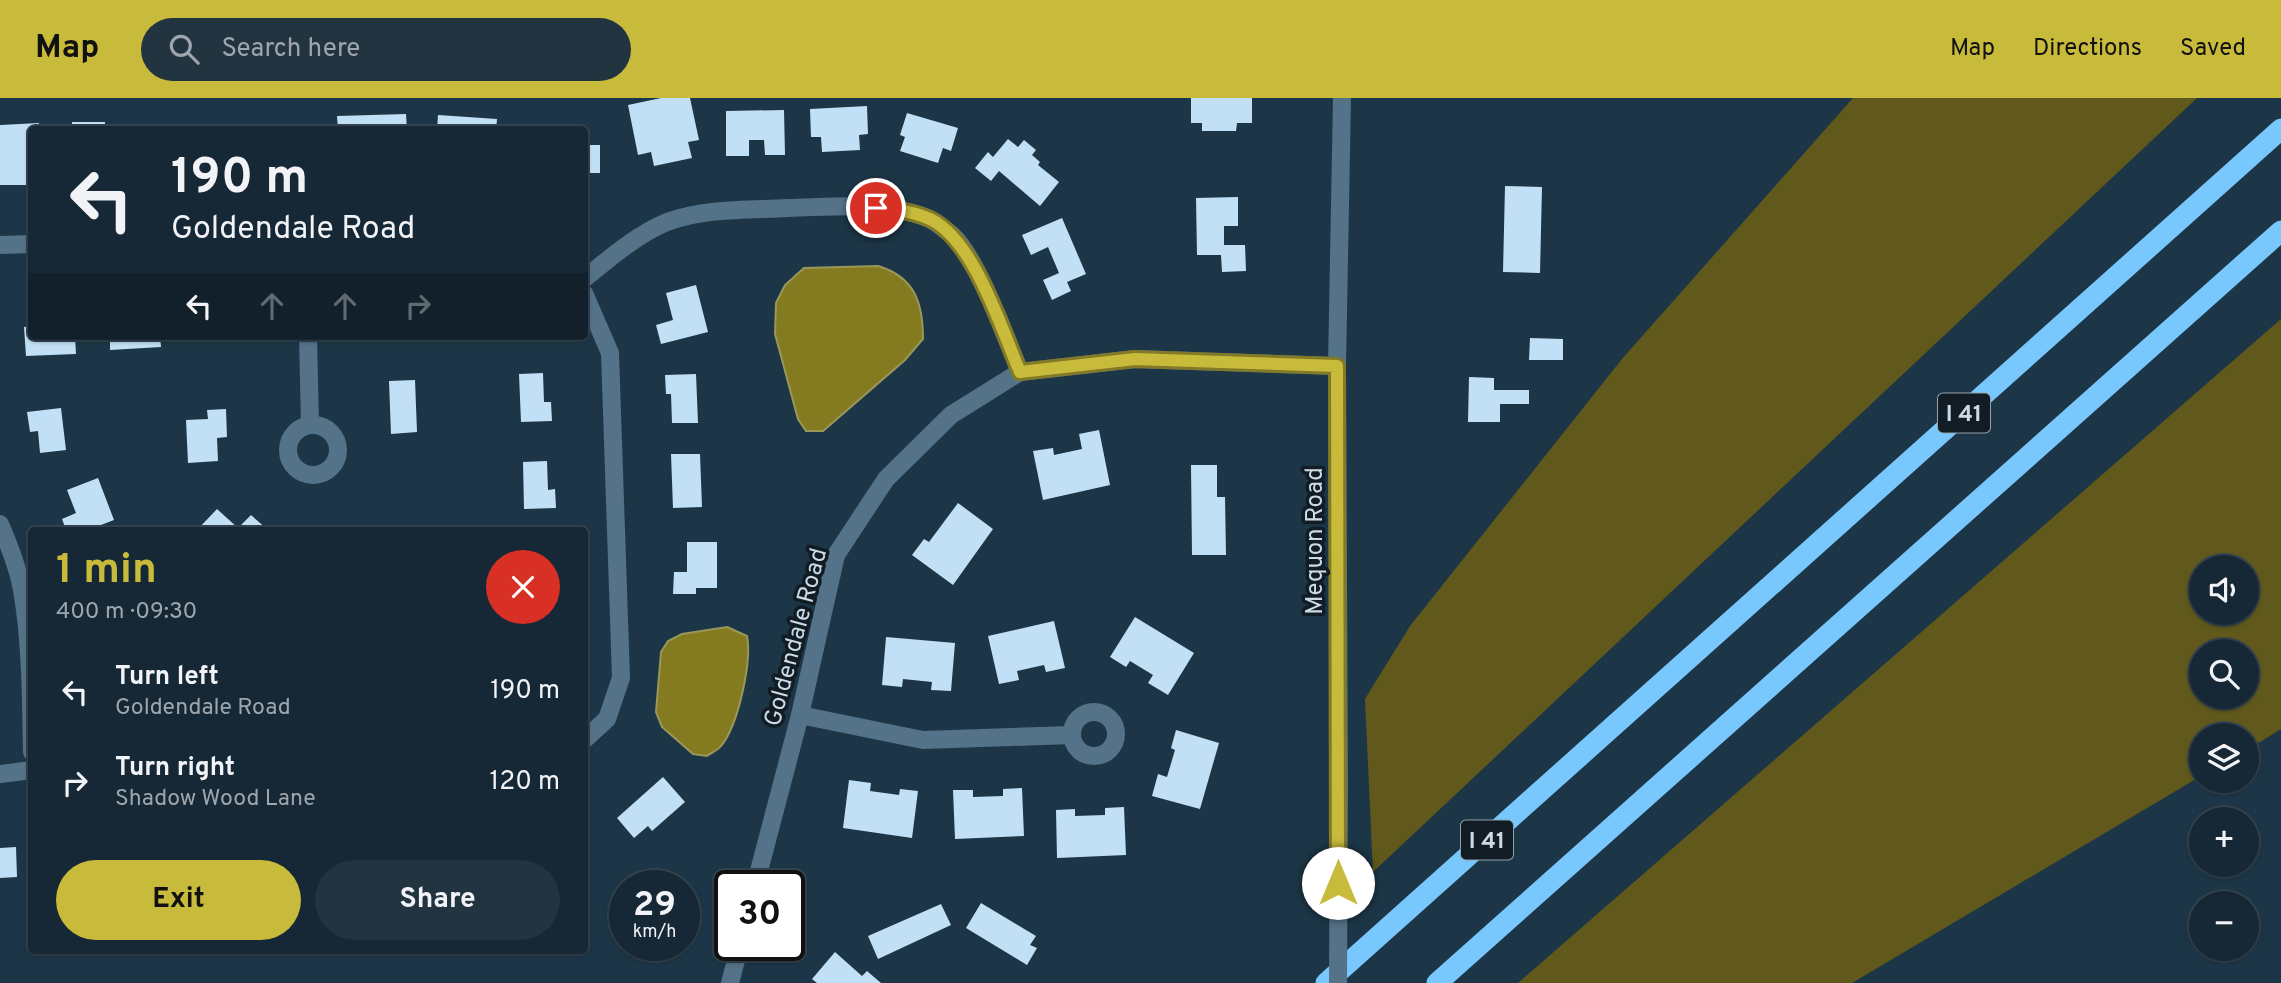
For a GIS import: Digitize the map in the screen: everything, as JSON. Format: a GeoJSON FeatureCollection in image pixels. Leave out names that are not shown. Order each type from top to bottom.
{"type":"FeatureCollection","features":[{"type":"Feature","properties":{"kind":"highway","name":"I 41"},"geometry":{"type":"LineString","coordinates":[[1326,983],[2281,129]]}},
{"type":"Feature","properties":{"kind":"highway"},"geometry":{"type":"LineString","coordinates":[[1437,983],[2281,231]]}},
{"type":"Feature","properties":{"kind":"street","name":"Mequon Road"},"geometry":{"type":"LineString","coordinates":[[1338,983],[1337,366],[1342,98]]}},
{"type":"Feature","properties":{"kind":"street"},"geometry":{"type":"LineString","coordinates":[[588,276],[642,234],[667,222],[693,215],[727,210],[862,206],[927,217],[954,237],[972,261],[1020,372]]}},
{"type":"Feature","properties":{"kind":"street"},"geometry":{"type":"LineString","coordinates":[[0,245],[28,244]]}},
{"type":"Feature","properties":{"kind":"street"},"geometry":{"type":"LineString","coordinates":[[588,301],[610,353],[621,678],[607,719],[588,736]]}},
{"type":"Feature","properties":{"kind":"street"},"geometry":{"type":"LineString","coordinates":[[308,340],[310,425]]}},
{"type":"Feature","properties":{"kind":"street","name":"Goldendale Road"},"geometry":{"type":"LineString","coordinates":[[759,870],[800,715],[836,555],[886,478],[951,415],[1020,372],[1135,359],[1337,366]]}},
{"type":"Feature","properties":{"kind":"street"},"geometry":{"type":"LineString","coordinates":[[0,524],[14,557],[22,591],[28,667]]}},
{"type":"Feature","properties":{"kind":"street"},"geometry":{"type":"LineString","coordinates":[[800,715],[923,740],[1072,735]]}},
{"type":"Feature","properties":{"kind":"street"},"geometry":{"type":"LineString","coordinates":[[0,774],[28,770]]}},
{"type":"Feature","properties":{"kind":"street"},"geometry":{"type":"LineString","coordinates":[[730,983],[736,961]]}},
{"type":"Feature","properties":{"kind":"shaded area"},"geometry":{"type":"Polygon","coordinates":[[[1853,98],[2197,98],[1373,872],[1365,699],[1410,626],[1622,359],[1853,98]]]}},
{"type":"Feature","properties":{"kind":"shaded area"},"geometry":{"type":"Polygon","coordinates":[[[878,266],[901,277],[914,293],[919,303],[923,339],[905,360],[823,431],[806,431],[798,419],[775,334],[776,303],[785,285],[804,268],[878,266]]]}},
{"type":"Feature","properties":{"kind":"shaded area"},"geometry":{"type":"Polygon","coordinates":[[[2281,319],[2281,729],[2259,743],[2259,723],[2189,723],[2189,783],[1852,983],[1518,983],[2281,319]]]}},
{"type":"Feature","properties":{"kind":"shaded area"},"geometry":{"type":"Polygon","coordinates":[[[727,627],[747,636],[747,661],[738,709],[720,747],[707,756],[693,754],[662,727],[656,712],[661,652],[668,641],[682,634],[727,627]]]}},
{"type":"Feature","properties":{"kind":"building"},"geometry":{"type":"Polygon","coordinates":[[[661,98],[690,98],[699,140],[688,142],[692,158],[654,166],[651,152],[638,155],[628,105],[661,98]]]}},
{"type":"Feature","properties":{"kind":"building"},"geometry":{"type":"Polygon","coordinates":[[[1191,98],[1252,98],[1252,123],[1237,123],[1236,131],[1202,131],[1202,123],[1191,123],[1191,98]]]}},
{"type":"Feature","properties":{"kind":"building"},"geometry":{"type":"Polygon","coordinates":[[[867,106],[868,134],[859,135],[860,150],[822,152],[821,137],[811,137],[810,109],[867,106]]]}},
{"type":"Feature","properties":{"kind":"building"},"geometry":{"type":"Polygon","coordinates":[[[784,110],[785,155],[765,155],[764,140],[749,140],[749,156],[726,156],[726,111],[784,110]]]}},
{"type":"Feature","properties":{"kind":"building"},"geometry":{"type":"Polygon","coordinates":[[[907,113],[958,128],[951,151],[943,148],[938,163],[900,151],[905,137],[900,135],[907,113]]]}},
{"type":"Feature","properties":{"kind":"building"},"geometry":{"type":"Polygon","coordinates":[[[406,114],[407,126],[338,126],[337,116],[406,114]]]}},
{"type":"Feature","properties":{"kind":"building"},"geometry":{"type":"Polygon","coordinates":[[[438,115],[497,119],[496,126],[437,126],[438,115]]]}},
{"type":"Feature","properties":{"kind":"building"},"geometry":{"type":"Polygon","coordinates":[[[72,122],[105,122],[105,126],[72,126],[72,122]]]}},
{"type":"Feature","properties":{"kind":"building"},"geometry":{"type":"Polygon","coordinates":[[[39,123],[39,126],[28,126],[28,185],[0,185],[0,125],[39,123]]]}},
{"type":"Feature","properties":{"kind":"building"},"geometry":{"type":"Polygon","coordinates":[[[314,124],[314,126],[257,126],[314,124]]]}},
{"type":"Feature","properties":{"kind":"building"},"geometry":{"type":"Polygon","coordinates":[[[1008,139],[1018,147],[1024,140],[1036,150],[1032,155],[1040,162],[1038,165],[1059,182],[1040,206],[999,171],[991,181],[975,168],[988,152],[993,157],[1008,139]]]}},
{"type":"Feature","properties":{"kind":"building"},"geometry":{"type":"Polygon","coordinates":[[[588,145],[600,145],[600,173],[588,173],[588,145]]]}},
{"type":"Feature","properties":{"kind":"building"},"geometry":{"type":"Polygon","coordinates":[[[1505,186],[1542,187],[1540,273],[1503,272],[1505,186]]]}},
{"type":"Feature","properties":{"kind":"building"},"geometry":{"type":"Polygon","coordinates":[[[1238,197],[1238,226],[1224,226],[1224,245],[1245,245],[1246,271],[1222,272],[1221,255],[1197,255],[1196,198],[1238,197]]]}},
{"type":"Feature","properties":{"kind":"building"},"geometry":{"type":"Polygon","coordinates":[[[1062,218],[1086,274],[1067,282],[1071,291],[1052,300],[1043,280],[1059,273],[1048,247],[1031,255],[1022,235],[1062,218]]]}},
{"type":"Feature","properties":{"kind":"building"},"geometry":{"type":"Polygon","coordinates":[[[696,285],[708,332],[661,344],[656,325],[673,320],[666,293],[696,285]]]}},
{"type":"Feature","properties":{"kind":"building"},"geometry":{"type":"Polygon","coordinates":[[[28,326],[28,340],[75,340],[76,354],[26,356],[24,327],[28,326]]]}},
{"type":"Feature","properties":{"kind":"building"},"geometry":{"type":"Polygon","coordinates":[[[1530,338],[1563,339],[1563,360],[1529,360],[1530,338]]]}},
{"type":"Feature","properties":{"kind":"building"},"geometry":{"type":"Polygon","coordinates":[[[110,340],[160,340],[161,347],[110,350],[110,340]]]}},
{"type":"Feature","properties":{"kind":"building"},"geometry":{"type":"Polygon","coordinates":[[[543,373],[544,402],[551,402],[552,421],[521,422],[519,374],[543,373]]]}},
{"type":"Feature","properties":{"kind":"building"},"geometry":{"type":"Polygon","coordinates":[[[696,374],[698,423],[672,423],[671,394],[666,394],[665,375],[696,374]]]}},
{"type":"Feature","properties":{"kind":"building"},"geometry":{"type":"Polygon","coordinates":[[[1469,377],[1494,378],[1494,390],[1529,390],[1529,404],[1500,404],[1500,422],[1468,422],[1469,377]]]}},
{"type":"Feature","properties":{"kind":"building"},"geometry":{"type":"Polygon","coordinates":[[[415,380],[417,432],[391,434],[389,381],[415,380]]]}},
{"type":"Feature","properties":{"kind":"building"},"geometry":{"type":"Polygon","coordinates":[[[61,408],[66,450],[40,453],[38,431],[30,432],[27,412],[61,408]]]}},
{"type":"Feature","properties":{"kind":"building"},"geometry":{"type":"Polygon","coordinates":[[[226,409],[227,437],[217,438],[218,461],[188,463],[186,420],[208,419],[207,410],[226,409]]]}},
{"type":"Feature","properties":{"kind":"building"},"geometry":{"type":"Polygon","coordinates":[[[1099,430],[1110,485],[1043,500],[1033,451],[1053,448],[1054,455],[1082,449],[1079,434],[1099,430]]]}},
{"type":"Feature","properties":{"kind":"building"},"geometry":{"type":"Polygon","coordinates":[[[671,454],[700,454],[702,507],[673,508],[671,454]]]}},
{"type":"Feature","properties":{"kind":"building"},"geometry":{"type":"Polygon","coordinates":[[[547,461],[548,490],[555,489],[556,508],[524,509],[523,462],[547,461]]]}},
{"type":"Feature","properties":{"kind":"building"},"geometry":{"type":"Polygon","coordinates":[[[1191,465],[1217,465],[1217,497],[1225,497],[1226,555],[1192,555],[1191,465]]]}},
{"type":"Feature","properties":{"kind":"building"},"geometry":{"type":"Polygon","coordinates":[[[98,478],[114,520],[96,527],[65,527],[62,519],[76,513],[67,490],[98,478]]]}},
{"type":"Feature","properties":{"kind":"building"},"geometry":{"type":"Polygon","coordinates":[[[958,503],[993,529],[953,585],[912,555],[924,539],[929,542],[958,503]]]}},
{"type":"Feature","properties":{"kind":"building"},"geometry":{"type":"Polygon","coordinates":[[[217,509],[237,527],[200,527],[217,509]]]}},
{"type":"Feature","properties":{"kind":"building"},"geometry":{"type":"Polygon","coordinates":[[[251,515],[265,527],[239,527],[251,515]]]}},
{"type":"Feature","properties":{"kind":"building"},"geometry":{"type":"Polygon","coordinates":[[[687,542],[717,542],[717,588],[696,588],[696,594],[673,594],[674,572],[687,572],[687,542]]]}},
{"type":"Feature","properties":{"kind":"building"},"geometry":{"type":"Polygon","coordinates":[[[1135,617],[1194,653],[1168,695],[1148,683],[1153,675],[1130,661],[1126,667],[1110,657],[1135,617]]]}},
{"type":"Feature","properties":{"kind":"building"},"geometry":{"type":"Polygon","coordinates":[[[1054,621],[1065,668],[1046,672],[1044,665],[1017,671],[1019,680],[999,684],[988,636],[1054,621]]]}},
{"type":"Feature","properties":{"kind":"building"},"geometry":{"type":"Polygon","coordinates":[[[886,637],[955,643],[951,691],[931,690],[932,682],[903,679],[902,687],[882,685],[886,637]]]}},
{"type":"Feature","properties":{"kind":"building"},"geometry":{"type":"Polygon","coordinates":[[[1176,730],[1219,743],[1200,809],[1152,796],[1158,774],[1167,777],[1175,750],[1171,748],[1176,730]]]}},
{"type":"Feature","properties":{"kind":"building"},"geometry":{"type":"Polygon","coordinates":[[[663,777],[685,802],[652,831],[648,826],[634,838],[617,818],[663,777]]]}},
{"type":"Feature","properties":{"kind":"building"},"geometry":{"type":"Polygon","coordinates":[[[849,780],[871,783],[870,791],[899,795],[900,789],[918,791],[912,838],[843,828],[849,780]]]}},
{"type":"Feature","properties":{"kind":"building"},"geometry":{"type":"Polygon","coordinates":[[[1022,788],[1024,836],[955,839],[953,790],[973,790],[973,797],[1003,796],[1003,789],[1022,788]]]}},
{"type":"Feature","properties":{"kind":"building"},"geometry":{"type":"Polygon","coordinates":[[[1124,807],[1126,855],[1057,858],[1056,810],[1075,809],[1075,816],[1105,815],[1105,808],[1124,807]]]}},
{"type":"Feature","properties":{"kind":"building"},"geometry":{"type":"Polygon","coordinates":[[[16,847],[17,877],[0,878],[0,848],[16,847]]]}},
{"type":"Feature","properties":{"kind":"building"},"geometry":{"type":"Polygon","coordinates":[[[981,903],[1036,936],[1030,945],[1037,948],[1027,965],[966,928],[981,903]]]}},
{"type":"Feature","properties":{"kind":"building"},"geometry":{"type":"Polygon","coordinates":[[[941,904],[951,925],[878,959],[868,936],[941,904]]]}},
{"type":"Feature","properties":{"kind":"building"},"geometry":{"type":"Polygon","coordinates":[[[835,952],[862,976],[867,971],[881,983],[817,983],[812,979],[835,952]]]}},
{"type":"Feature","properties":{"kind":"route"},"geometry":{"type":"LineString","coordinates":[[876,208],[927,217],[954,237],[972,261],[1020,372],[1135,359],[1337,366],[1338,883]]}}]}
